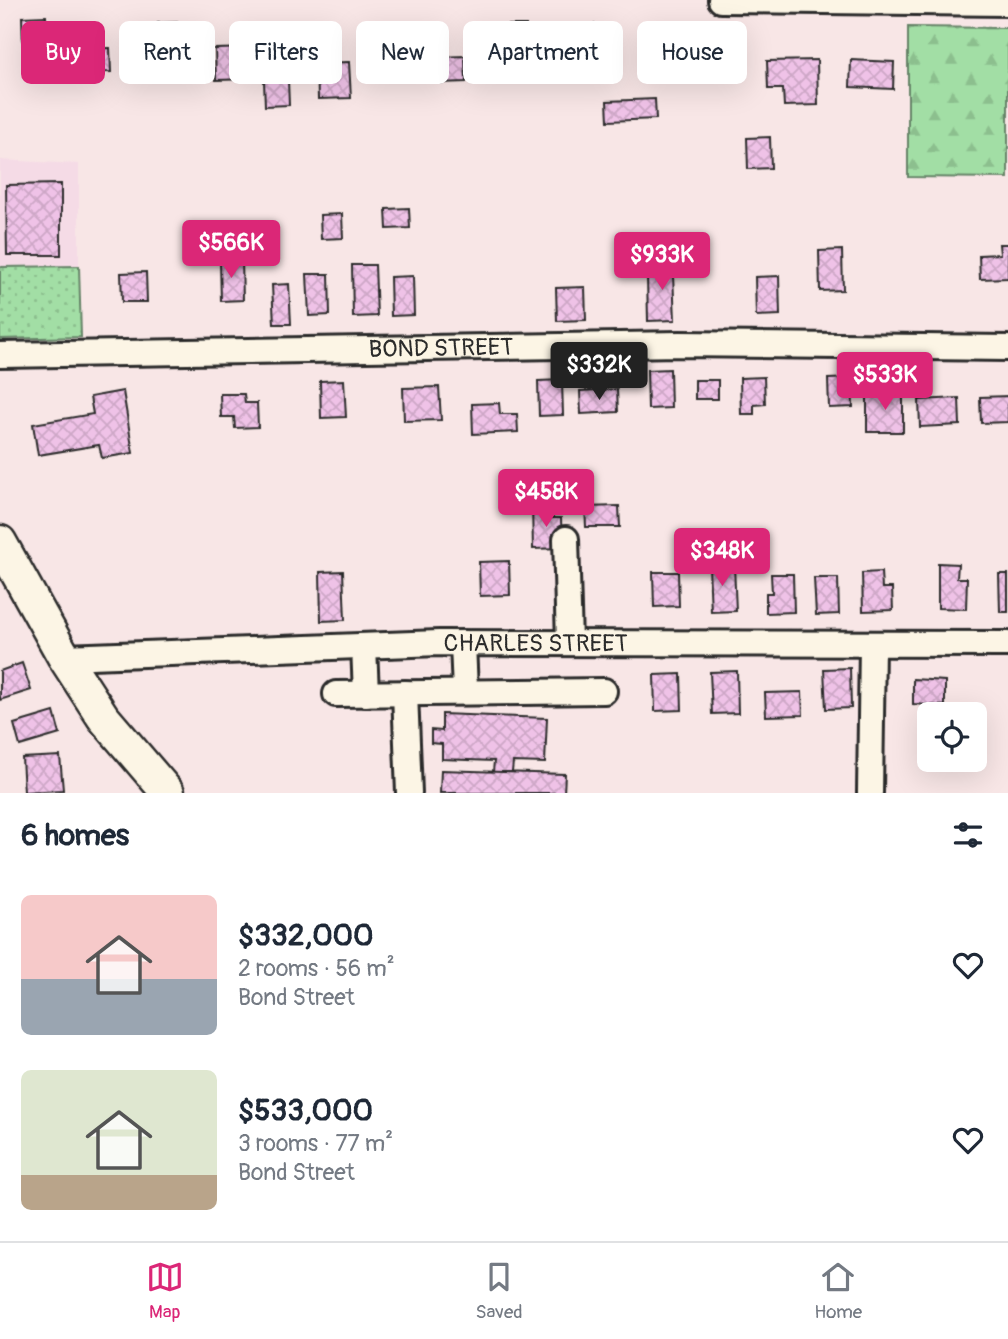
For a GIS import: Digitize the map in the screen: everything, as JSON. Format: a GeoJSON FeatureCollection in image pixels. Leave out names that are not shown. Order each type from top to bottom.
{"type":"FeatureCollection","features":[{"type":"Feature","properties":{"kind":"main road"},"geometry":{"type":"LineString","coordinates":[[0,542],[64,657],[103,717],[168,793]]}},
{"type":"Feature","properties":{"kind":"street"},"geometry":{"type":"LineString","coordinates":[[721,0],[1008,2]]}},
{"type":"Feature","properties":{"kind":"street","name":"BOND STREET"},"geometry":{"type":"LineString","coordinates":[[0,355],[681,344],[1008,348]]}},
{"type":"Feature","properties":{"kind":"street"},"geometry":{"type":"LineString","coordinates":[[566,539],[569,643]]}},
{"type":"Feature","properties":{"kind":"street"},"geometry":{"type":"LineString","coordinates":[[463,643],[465,692]]}},
{"type":"Feature","properties":{"kind":"street","name":"CHARLES STREET"},"geometry":{"type":"LineString","coordinates":[[64,657],[463,643],[1008,644]]}},
{"type":"Feature","properties":{"kind":"street"},"geometry":{"type":"LineString","coordinates":[[870,793],[872,644]]}},
{"type":"Feature","properties":{"kind":"street"},"geometry":{"type":"LineString","coordinates":[[364,646],[366,694]]}},
{"type":"Feature","properties":{"kind":"street"},"geometry":{"type":"LineString","coordinates":[[336,694],[604,691]]}},
{"type":"Feature","properties":{"kind":"street"},"geometry":{"type":"LineString","coordinates":[[405,693],[409,793]]}},
{"type":"Feature","properties":{"kind":"shaded area"},"geometry":{"type":"Polygon","coordinates":[[[0,160],[79,164],[79,266],[0,267],[0,160]]]}},
{"type":"Feature","properties":{"kind":"green space"},"geometry":{"type":"Polygon","coordinates":[[[908,27],[1008,28],[1008,178],[908,177],[908,27]]]}},
{"type":"Feature","properties":{"kind":"green space"},"geometry":{"type":"Polygon","coordinates":[[[79,266],[81,337],[0,339],[0,267],[79,266]]]}},
{"type":"Feature","properties":{"kind":"building"},"geometry":{"type":"Polygon","coordinates":[[[46,16],[46,21],[22,21],[22,17],[46,16]]]}},
{"type":"Feature","properties":{"kind":"building"},"geometry":{"type":"Polygon","coordinates":[[[105,48],[110,48],[111,72],[105,72],[105,48]]]}},
{"type":"Feature","properties":{"kind":"building"},"geometry":{"type":"Polygon","coordinates":[[[215,49],[229,49],[229,80],[216,80],[215,49]]]}},
{"type":"Feature","properties":{"kind":"building"},"geometry":{"type":"Polygon","coordinates":[[[463,56],[463,82],[449,83],[449,57],[463,56]]]}},
{"type":"Feature","properties":{"kind":"building"},"geometry":{"type":"Polygon","coordinates":[[[817,60],[818,105],[784,106],[783,89],[768,89],[767,61],[817,60]]]}},
{"type":"Feature","properties":{"kind":"building"},"geometry":{"type":"Polygon","coordinates":[[[851,60],[894,62],[893,89],[850,87],[851,60]]]}},
{"type":"Feature","properties":{"kind":"building"},"geometry":{"type":"Polygon","coordinates":[[[342,62],[349,62],[351,98],[318,99],[318,84],[342,84],[342,62]]]}},
{"type":"Feature","properties":{"kind":"building"},"geometry":{"type":"Polygon","coordinates":[[[264,84],[288,84],[289,105],[265,106],[264,84]]]}},
{"type":"Feature","properties":{"kind":"building"},"geometry":{"type":"Polygon","coordinates":[[[655,99],[656,119],[608,121],[607,101],[655,99]]]}},
{"type":"Feature","properties":{"kind":"building"},"geometry":{"type":"Polygon","coordinates":[[[770,137],[771,168],[748,169],[747,138],[770,137]]]}},
{"type":"Feature","properties":{"kind":"building"},"geometry":{"type":"Polygon","coordinates":[[[61,184],[61,255],[7,255],[6,185],[61,184]]]}},
{"type":"Feature","properties":{"kind":"building"},"geometry":{"type":"Polygon","coordinates":[[[409,208],[410,228],[387,229],[386,209],[409,208]]]}},
{"type":"Feature","properties":{"kind":"building"},"geometry":{"type":"Polygon","coordinates":[[[342,214],[343,238],[321,239],[320,215],[342,214]]]}},
{"type":"Feature","properties":{"kind":"building"},"geometry":{"type":"Polygon","coordinates":[[[999,244],[1008,244],[1008,278],[980,279],[979,255],[1000,254],[999,244]]]}},
{"type":"Feature","properties":{"kind":"building"},"geometry":{"type":"Polygon","coordinates":[[[842,250],[843,290],[820,291],[819,251],[842,250]]]}},
{"type":"Feature","properties":{"kind":"building"},"geometry":{"type":"Polygon","coordinates":[[[660,253],[672,253],[675,320],[648,321],[647,276],[660,276],[660,253]]]}},
{"type":"Feature","properties":{"kind":"building"},"geometry":{"type":"Polygon","coordinates":[[[242,260],[243,300],[221,301],[220,261],[242,260]]]}},
{"type":"Feature","properties":{"kind":"building"},"geometry":{"type":"Polygon","coordinates":[[[352,265],[375,265],[377,316],[353,317],[352,265]]]}},
{"type":"Feature","properties":{"kind":"building"},"geometry":{"type":"Polygon","coordinates":[[[146,272],[147,302],[122,302],[121,273],[146,272]]]}},
{"type":"Feature","properties":{"kind":"building"},"geometry":{"type":"Polygon","coordinates":[[[307,274],[329,274],[330,315],[309,316],[307,274]]]}},
{"type":"Feature","properties":{"kind":"building"},"geometry":{"type":"Polygon","coordinates":[[[413,276],[414,315],[391,316],[390,277],[413,276]]]}},
{"type":"Feature","properties":{"kind":"building"},"geometry":{"type":"Polygon","coordinates":[[[779,276],[780,315],[756,316],[755,277],[779,276]]]}},
{"type":"Feature","properties":{"kind":"building"},"geometry":{"type":"Polygon","coordinates":[[[289,284],[291,324],[274,324],[272,285],[289,284]]]}},
{"type":"Feature","properties":{"kind":"building"},"geometry":{"type":"Polygon","coordinates":[[[585,287],[586,320],[557,321],[556,288],[585,287]]]}},
{"type":"Feature","properties":{"kind":"building"},"geometry":{"type":"Polygon","coordinates":[[[670,369],[671,408],[648,409],[647,370],[670,369]]]}},
{"type":"Feature","properties":{"kind":"building"},"geometry":{"type":"Polygon","coordinates":[[[764,377],[765,404],[754,405],[754,414],[741,414],[740,378],[764,377]]]}},
{"type":"Feature","properties":{"kind":"building"},"geometry":{"type":"Polygon","coordinates":[[[852,378],[853,407],[829,408],[828,379],[852,378]]]}},
{"type":"Feature","properties":{"kind":"building"},"geometry":{"type":"Polygon","coordinates":[[[344,380],[346,417],[321,418],[320,381],[344,380]]]}},
{"type":"Feature","properties":{"kind":"building"},"geometry":{"type":"Polygon","coordinates":[[[562,380],[563,415],[539,416],[538,381],[562,380]]]}},
{"type":"Feature","properties":{"kind":"building"},"geometry":{"type":"Polygon","coordinates":[[[695,380],[718,380],[718,399],[695,399],[695,380]]]}},
{"type":"Feature","properties":{"kind":"building"},"geometry":{"type":"Polygon","coordinates":[[[439,387],[441,420],[404,421],[403,388],[439,387]]]}},
{"type":"Feature","properties":{"kind":"building"},"geometry":{"type":"Polygon","coordinates":[[[617,389],[618,412],[581,414],[580,391],[617,389]]]}},
{"type":"Feature","properties":{"kind":"building"},"geometry":{"type":"Polygon","coordinates":[[[123,391],[133,453],[102,458],[99,445],[38,455],[33,424],[93,414],[90,397],[123,391]]]}},
{"type":"Feature","properties":{"kind":"building"},"geometry":{"type":"Polygon","coordinates":[[[867,391],[903,391],[903,432],[867,432],[867,391]]]}},
{"type":"Feature","properties":{"kind":"building"},"geometry":{"type":"Polygon","coordinates":[[[220,394],[244,394],[245,403],[257,403],[258,427],[235,428],[234,417],[221,417],[220,394]]]}},
{"type":"Feature","properties":{"kind":"building"},"geometry":{"type":"Polygon","coordinates":[[[1008,396],[1008,422],[981,423],[980,397],[1008,396]]]}},
{"type":"Feature","properties":{"kind":"building"},"geometry":{"type":"Polygon","coordinates":[[[959,398],[960,425],[920,427],[919,400],[959,398]]]}},
{"type":"Feature","properties":{"kind":"building"},"geometry":{"type":"Polygon","coordinates":[[[499,403],[500,414],[517,414],[518,432],[473,434],[472,404],[499,403]]]}},
{"type":"Feature","properties":{"kind":"building"},"geometry":{"type":"Polygon","coordinates":[[[532,505],[549,505],[549,518],[561,518],[562,548],[533,549],[532,505]]]}},
{"type":"Feature","properties":{"kind":"building"},"geometry":{"type":"Polygon","coordinates":[[[619,506],[620,527],[586,527],[585,507],[619,506]]]}},
{"type":"Feature","properties":{"kind":"building"},"geometry":{"type":"Polygon","coordinates":[[[509,561],[510,595],[480,596],[479,562],[509,561]]]}},
{"type":"Feature","properties":{"kind":"building"},"geometry":{"type":"Polygon","coordinates":[[[938,563],[958,564],[957,578],[967,578],[966,609],[938,608],[938,563]]]}},
{"type":"Feature","properties":{"kind":"building"},"geometry":{"type":"Polygon","coordinates":[[[734,565],[736,611],[711,612],[709,566],[734,565]]]}},
{"type":"Feature","properties":{"kind":"building"},"geometry":{"type":"Polygon","coordinates":[[[343,571],[345,620],[321,621],[320,572],[343,571]]]}},
{"type":"Feature","properties":{"kind":"building"},"geometry":{"type":"Polygon","coordinates":[[[653,572],[678,572],[679,606],[654,607],[653,572]]]}},
{"type":"Feature","properties":{"kind":"building"},"geometry":{"type":"Polygon","coordinates":[[[881,572],[882,588],[892,588],[893,610],[863,611],[862,573],[881,572]]]}},
{"type":"Feature","properties":{"kind":"building"},"geometry":{"type":"Polygon","coordinates":[[[771,574],[793,574],[794,612],[766,613],[766,593],[772,593],[771,574]]]}},
{"type":"Feature","properties":{"kind":"building"},"geometry":{"type":"Polygon","coordinates":[[[999,574],[1008,574],[1008,612],[1000,612],[999,574]]]}},
{"type":"Feature","properties":{"kind":"building"},"geometry":{"type":"Polygon","coordinates":[[[814,578],[838,578],[839,614],[816,615],[814,578]]]}},
{"type":"Feature","properties":{"kind":"building"},"geometry":{"type":"Polygon","coordinates":[[[22,663],[31,690],[0,700],[0,671],[22,663]]]}},
{"type":"Feature","properties":{"kind":"building"},"geometry":{"type":"Polygon","coordinates":[[[850,668],[851,708],[826,709],[824,669],[850,668]]]}},
{"type":"Feature","properties":{"kind":"building"},"geometry":{"type":"Polygon","coordinates":[[[737,671],[738,713],[712,714],[710,672],[737,671]]]}},
{"type":"Feature","properties":{"kind":"building"},"geometry":{"type":"Polygon","coordinates":[[[681,674],[682,710],[655,711],[654,675],[681,674]]]}},
{"type":"Feature","properties":{"kind":"building"},"geometry":{"type":"Polygon","coordinates":[[[913,679],[945,681],[945,702],[913,704],[913,679]]]}},
{"type":"Feature","properties":{"kind":"building"},"geometry":{"type":"Polygon","coordinates":[[[802,692],[803,715],[766,716],[765,693],[802,692]]]}},
{"type":"Feature","properties":{"kind":"building"},"geometry":{"type":"Polygon","coordinates":[[[54,712],[60,734],[20,746],[14,724],[54,712]]]}},
{"type":"Feature","properties":{"kind":"building"},"geometry":{"type":"Polygon","coordinates":[[[442,714],[547,718],[545,763],[513,762],[512,772],[493,772],[494,761],[442,759],[442,744],[431,743],[431,730],[442,731],[442,714]]]}},
{"type":"Feature","properties":{"kind":"building"},"geometry":{"type":"Polygon","coordinates":[[[60,756],[63,790],[24,792],[22,758],[60,756]]]}},
{"type":"Feature","properties":{"kind":"building"},"geometry":{"type":"Polygon","coordinates":[[[441,770],[565,774],[564,793],[440,793],[441,770]]]}}]}
